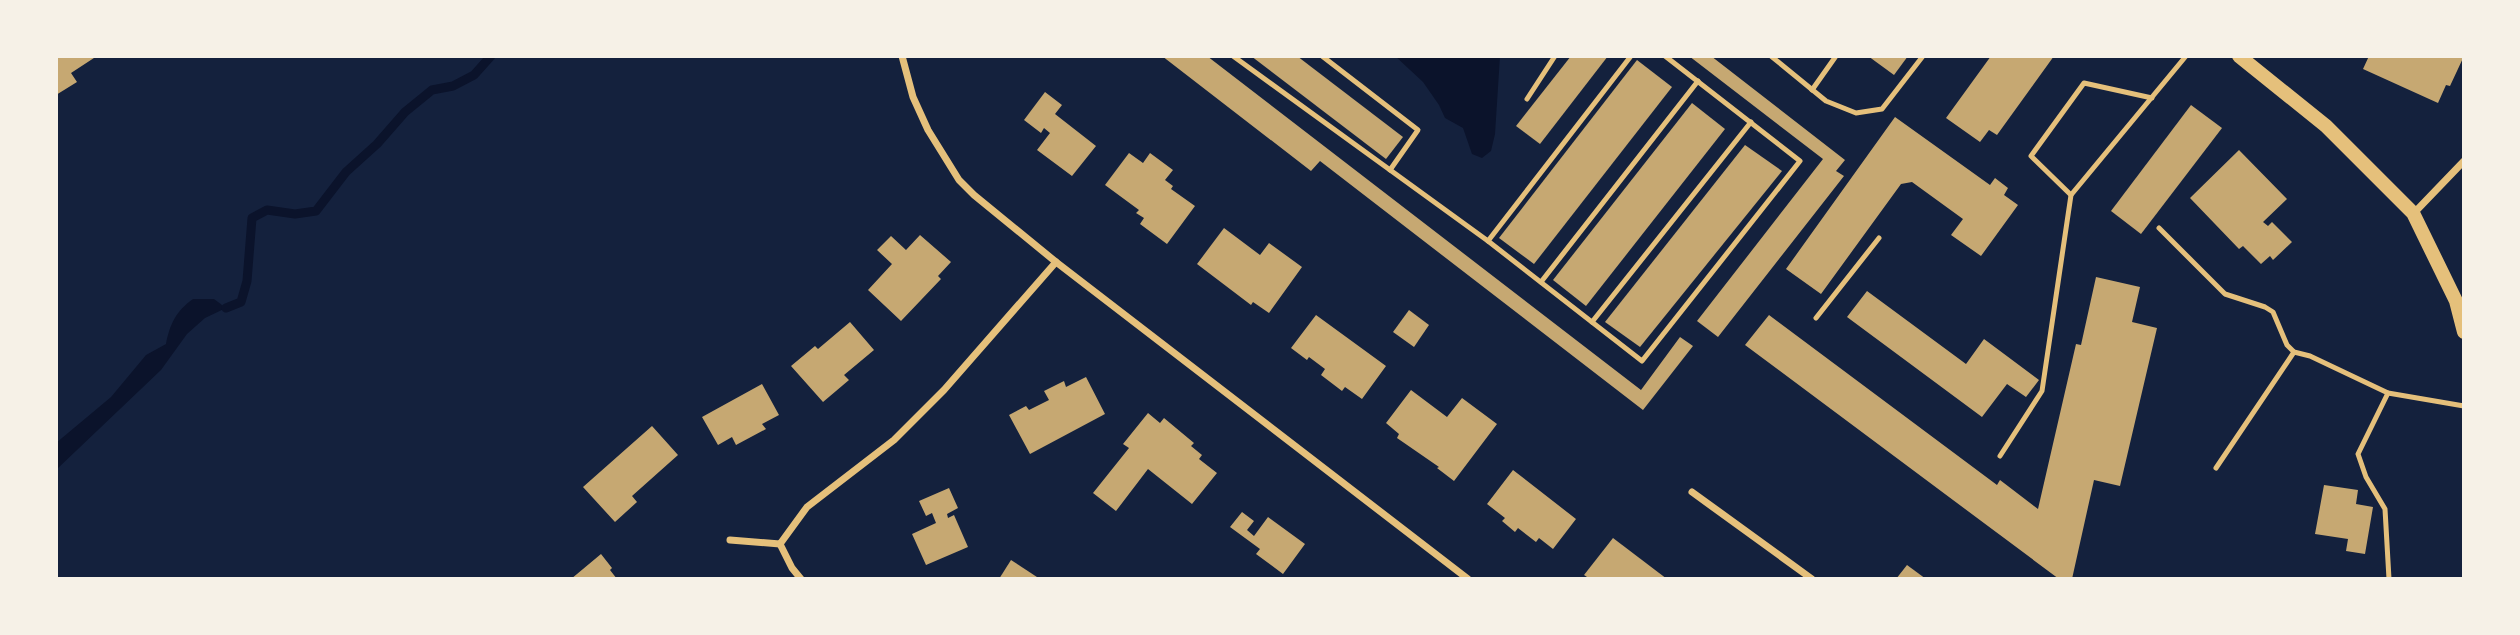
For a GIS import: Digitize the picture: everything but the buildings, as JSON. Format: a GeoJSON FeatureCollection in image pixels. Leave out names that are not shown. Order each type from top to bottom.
{"type":"FeatureCollection","features":[{"type":"Feature","properties":{"kind":"main road"},"geometry":{"type":"LineString","coordinates":[[2239,56],[2326,126],[2413,213],[2456,301],[2464,332]]}},
{"type":"Feature","properties":{"kind":"street"},"geometry":{"type":"LineString","coordinates":[[902,56],[912,97],[928,130],[959,180],[974,195],[1056,262],[1468,579]]}},
{"type":"Feature","properties":{"kind":"street"},"geometry":{"type":"LineString","coordinates":[[2413,213],[2464,161]]}},
{"type":"Feature","properties":{"kind":"street"},"geometry":{"type":"LineString","coordinates":[[780,544],[807,507],[894,440],[944,390],[1056,262]]}},
{"type":"Feature","properties":{"kind":"street"},"geometry":{"type":"LineString","coordinates":[[1692,492],[1812,579]]}},
{"type":"Feature","properties":{"kind":"street"},"geometry":{"type":"LineString","coordinates":[[730,540],[780,544]]}},
{"type":"Feature","properties":{"kind":"street"},"geometry":{"type":"LineString","coordinates":[[780,544],[800,579]]}},
{"type":"Feature","properties":{"kind":"lane"},"geometry":{"type":"LineString","coordinates":[[1233,56],[1488,241],[1642,361],[1800,161],[1665,56]]}},
{"type":"Feature","properties":{"kind":"lane"},"geometry":{"type":"LineString","coordinates":[[1322,56],[1418,130],[1390,170]]}},
{"type":"Feature","properties":{"kind":"lane"},"geometry":{"type":"LineString","coordinates":[[1527,99],[1555,56]]}},
{"type":"Feature","properties":{"kind":"lane"},"geometry":{"type":"LineString","coordinates":[[1488,241],[1631,56]]}},
{"type":"Feature","properties":{"kind":"lane"},"geometry":{"type":"LineString","coordinates":[[1771,56],[1826,102],[1856,113],[1882,109],[1923,56]]}},
{"type":"Feature","properties":{"kind":"lane"},"geometry":{"type":"LineString","coordinates":[[1812,90],[1836,56]]}},
{"type":"Feature","properties":{"kind":"lane"},"geometry":{"type":"LineString","coordinates":[[2000,456],[2042,391],[2071,195],[2186,56]]}},
{"type":"Feature","properties":{"kind":"lane"},"geometry":{"type":"LineString","coordinates":[[1541,282],[1698,81]]}},
{"type":"Feature","properties":{"kind":"lane"},"geometry":{"type":"LineString","coordinates":[[2071,195],[2031,156],[2084,83],[2152,98]]}},
{"type":"Feature","properties":{"kind":"lane"},"geometry":{"type":"LineString","coordinates":[[1592,323],[1751,122]]}},
{"type":"Feature","properties":{"kind":"lane"},"geometry":{"type":"LineString","coordinates":[[2159,228],[2225,294],[2273,312],[2287,345],[2294,352],[2310,356],[2388,393],[2464,406]]}},
{"type":"Feature","properties":{"kind":"lane"},"geometry":{"type":"LineString","coordinates":[[1816,318],[1879,238]]}},
{"type":"Feature","properties":{"kind":"lane"},"geometry":{"type":"LineString","coordinates":[[2216,467],[2294,352]]}},
{"type":"Feature","properties":{"kind":"lane"},"geometry":{"type":"LineString","coordinates":[[2388,393],[2358,454],[2366,477],[2385,509],[2389,579]]}},
{"type":"Feature","properties":{"kind":"water"},"geometry":{"type":"Polygon","coordinates":[[[1395,56],[1500,56],[1495,134],[1491,151],[1482,158],[1472,154],[1463,128],[1445,118],[1423,82],[1395,56]]]}},
{"type":"Feature","properties":{"kind":"water"},"geometry":{"type":"Polygon","coordinates":[[[193,299],[214,299],[226,308],[205,318],[187,334],[161,370],[56,470],[56,443],[111,397],[146,355],[166,344],[175,318],[193,299]]]}},
{"type":"Feature","properties":{"kind":"waterway"},"geometry":{"type":"LineString","coordinates":[[226,308],[241,302],[247,281],[252,218],[267,210],[295,214],[316,211],[346,172],[377,144],[405,112],[432,90],[453,86],[474,75],[491,56]]}}]}
